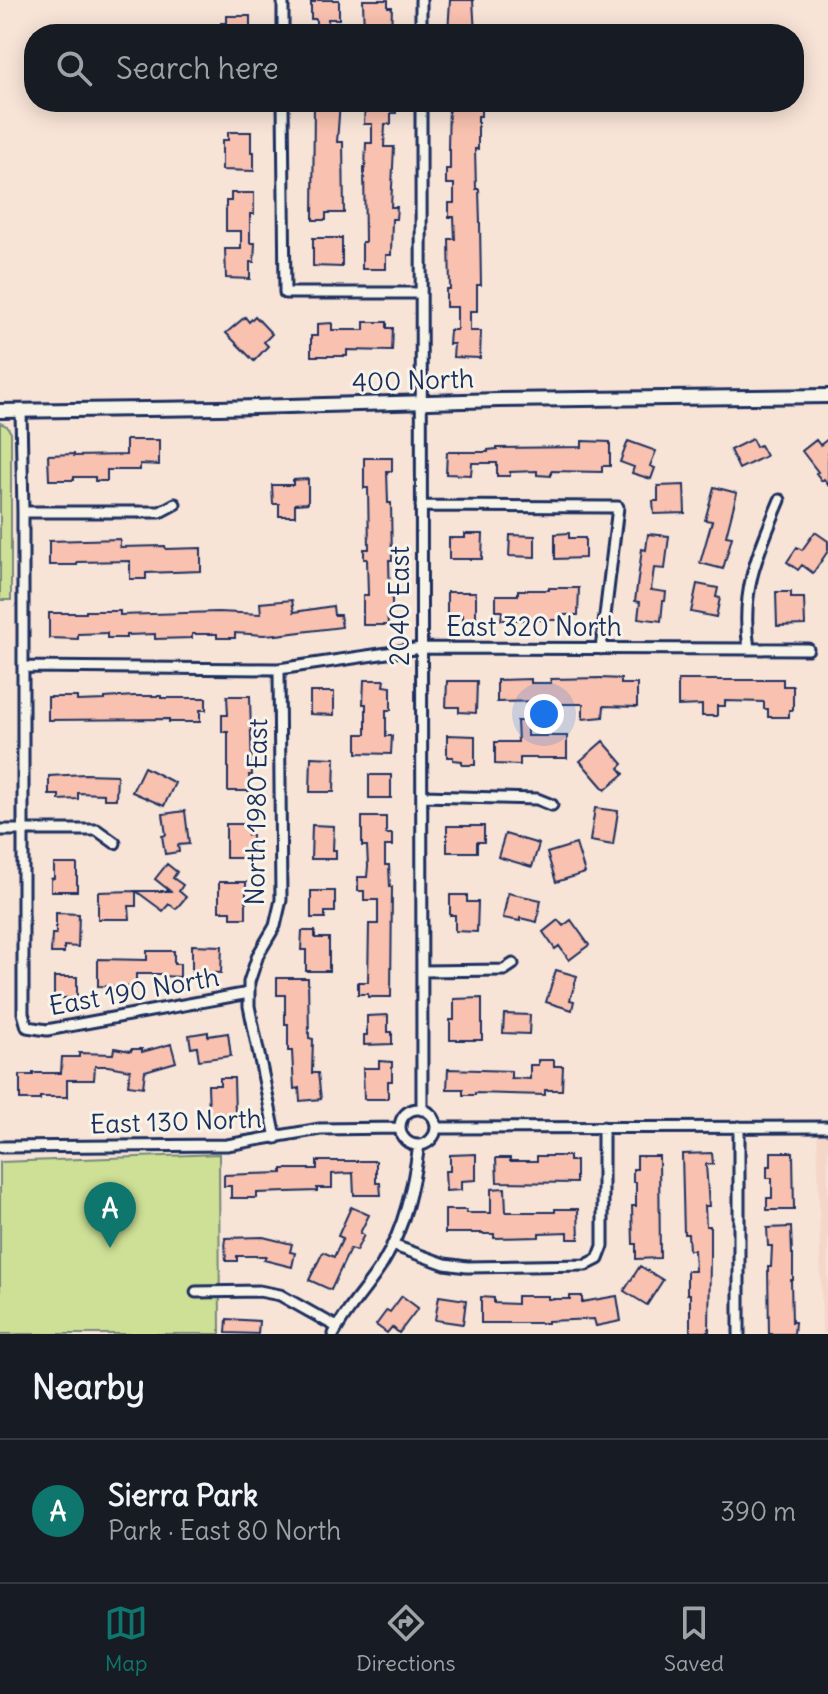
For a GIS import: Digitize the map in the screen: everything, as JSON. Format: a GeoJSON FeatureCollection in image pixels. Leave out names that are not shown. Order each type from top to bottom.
{"type":"FeatureCollection","features":[{"type":"Feature","properties":{"kind":"main road","name":"400 North"},"geometry":{"type":"LineString","coordinates":[[0,411],[828,396]]}},
{"type":"Feature","properties":{"kind":"street"},"geometry":{"type":"LineString","coordinates":[[283,0],[283,24]]}},
{"type":"Feature","properties":{"kind":"street"},"geometry":{"type":"LineString","coordinates":[[421,0],[421,24]]}},
{"type":"Feature","properties":{"kind":"street"},"geometry":{"type":"LineString","coordinates":[[283,112],[285,293],[421,293]]}},
{"type":"Feature","properties":{"kind":"street","name":"2040 East"},"geometry":{"type":"LineString","coordinates":[[421,112],[422,1110]]}},
{"type":"Feature","properties":{"kind":"street"},"geometry":{"type":"LineString","coordinates":[[21,411],[23,830]]}},
{"type":"Feature","properties":{"kind":"street"},"geometry":{"type":"LineString","coordinates":[[749,649],[747,595],[753,569],[780,500]]}},
{"type":"Feature","properties":{"kind":"street"},"geometry":{"type":"LineString","coordinates":[[23,512],[160,512],[175,504]]}},
{"type":"Feature","properties":{"kind":"street"},"geometry":{"type":"LineString","coordinates":[[421,506],[618,507],[601,649]]}},
{"type":"Feature","properties":{"kind":"street","name":"East 320 North"},"geometry":{"type":"LineString","coordinates":[[23,667],[279,669],[421,648],[808,649]]}},
{"type":"Feature","properties":{"kind":"street","name":"North 1980 East"},"geometry":{"type":"LineString","coordinates":[[276,1138],[249,1006],[249,982],[258,955],[275,926],[281,900],[279,669]]}},
{"type":"Feature","properties":{"kind":"street"},"geometry":{"type":"LineString","coordinates":[[422,796],[537,799],[552,805]]}},
{"type":"Feature","properties":{"kind":"street"},"geometry":{"type":"LineString","coordinates":[[0,830],[97,830],[115,843]]}},
{"type":"Feature","properties":{"kind":"street","name":"East 190 North"},"geometry":{"type":"LineString","coordinates":[[23,830],[23,1013],[27,1027],[47,1030],[249,993]]}},
{"type":"Feature","properties":{"kind":"street"},"geometry":{"type":"LineString","coordinates":[[422,971],[504,970],[513,964]]}},
{"type":"Feature","properties":{"kind":"street"},"geometry":{"type":"LineString","coordinates":[[422,1110],[431,1114],[436,1128],[429,1142],[419,1145],[408,1142],[400,1128],[407,1113],[422,1110]]}},
{"type":"Feature","properties":{"kind":"street"},"geometry":{"type":"LineString","coordinates":[[392,1245],[445,1264],[467,1267],[586,1265],[598,1259],[603,1246],[603,1127]]}},
{"type":"Feature","properties":{"kind":"street"},"geometry":{"type":"LineString","coordinates":[[739,1127],[739,1334]]}},
{"type":"Feature","properties":{"kind":"street"},"geometry":{"type":"LineString","coordinates":[[436,1128],[828,1127]]}},
{"type":"Feature","properties":{"kind":"street","name":"East 130 North"},"geometry":{"type":"LineString","coordinates":[[0,1147],[227,1145],[320,1129],[400,1128]]}},
{"type":"Feature","properties":{"kind":"street"},"geometry":{"type":"LineString","coordinates":[[196,1292],[259,1291],[280,1295],[336,1331],[384,1262],[402,1225],[419,1145]]}},
{"type":"Feature","properties":{"kind":"shaded area"},"geometry":{"type":"Polygon","coordinates":[[[817,1127],[828,1127],[828,1334],[822,1334],[817,1127]]]}},
{"type":"Feature","properties":{"kind":"green space"},"geometry":{"type":"Polygon","coordinates":[[[0,423],[7,426],[11,433],[11,600],[0,600],[0,423]]]}},
{"type":"Feature","properties":{"kind":"green space"},"geometry":{"type":"Polygon","coordinates":[[[219,1154],[220,1334],[0,1334],[0,1162],[219,1154]]]}},
{"type":"Feature","properties":{"kind":"building"},"geometry":{"type":"Polygon","coordinates":[[[339,0],[339,19],[328,19],[328,24],[316,24],[316,19],[311,19],[311,2],[339,0]]]}},
{"type":"Feature","properties":{"kind":"building"},"geometry":{"type":"Polygon","coordinates":[[[363,0],[388,0],[388,7],[392,7],[391,24],[364,24],[363,0]]]}},
{"type":"Feature","properties":{"kind":"building"},"geometry":{"type":"Polygon","coordinates":[[[450,0],[473,0],[474,24],[449,24],[450,0]]]}},
{"type":"Feature","properties":{"kind":"building"},"geometry":{"type":"Polygon","coordinates":[[[227,16],[250,16],[250,24],[221,24],[227,23],[227,16]]]}},
{"type":"Feature","properties":{"kind":"building"},"geometry":{"type":"Polygon","coordinates":[[[314,112],[339,112],[337,142],[343,142],[344,213],[326,213],[326,220],[313,220],[314,112]]]}},
{"type":"Feature","properties":{"kind":"building"},"geometry":{"type":"Polygon","coordinates":[[[365,112],[396,112],[391,113],[391,124],[385,124],[384,147],[394,147],[391,207],[397,207],[396,219],[392,219],[391,255],[386,255],[386,269],[362,269],[362,242],[365,242],[364,168],[366,143],[372,143],[372,124],[364,124],[365,112]]]}},
{"type":"Feature","properties":{"kind":"building"},"geometry":{"type":"Polygon","coordinates":[[[449,112],[481,112],[478,116],[478,149],[475,149],[481,285],[477,285],[477,311],[470,311],[470,331],[481,331],[480,358],[453,357],[454,344],[449,344],[450,330],[457,330],[457,307],[446,307],[446,289],[450,289],[449,239],[455,239],[454,217],[449,217],[449,203],[454,203],[454,184],[446,184],[446,169],[450,169],[449,112]]]}},
{"type":"Feature","properties":{"kind":"building"},"geometry":{"type":"Polygon","coordinates":[[[228,132],[251,132],[254,171],[222,170],[222,140],[228,140],[228,132]]]}},
{"type":"Feature","properties":{"kind":"building"},"geometry":{"type":"Polygon","coordinates":[[[231,193],[254,193],[250,243],[255,243],[250,279],[226,278],[225,249],[241,249],[241,231],[226,231],[226,201],[231,201],[231,193]]]}},
{"type":"Feature","properties":{"kind":"building"},"geometry":{"type":"Polygon","coordinates":[[[313,238],[342,238],[342,267],[313,266],[313,238]]]}},
{"type":"Feature","properties":{"kind":"building"},"geometry":{"type":"Polygon","coordinates":[[[255,316],[272,334],[264,342],[268,346],[254,361],[226,333],[245,317],[249,322],[255,316]]]}},
{"type":"Feature","properties":{"kind":"building"},"geometry":{"type":"Polygon","coordinates":[[[364,322],[387,322],[387,328],[393,328],[392,351],[347,350],[347,356],[311,356],[311,336],[317,336],[317,324],[332,323],[332,330],[364,330],[364,322]]]}},
{"type":"Feature","properties":{"kind":"building"},"geometry":{"type":"Polygon","coordinates":[[[752,439],[766,456],[739,469],[730,450],[752,439]]]}},
{"type":"Feature","properties":{"kind":"building"},"geometry":{"type":"Polygon","coordinates":[[[828,439],[828,485],[802,451],[816,440],[820,445],[828,439]]]}},
{"type":"Feature","properties":{"kind":"building"},"geometry":{"type":"Polygon","coordinates":[[[126,440],[159,440],[159,465],[140,464],[140,470],[107,470],[107,481],[95,481],[95,477],[49,480],[48,455],[126,455],[126,440]]]}},
{"type":"Feature","properties":{"kind":"building"},"geometry":{"type":"Polygon","coordinates":[[[582,441],[610,442],[610,466],[602,466],[602,472],[551,471],[551,476],[537,475],[537,471],[510,472],[510,476],[497,476],[497,463],[472,463],[471,475],[446,474],[447,452],[582,447],[582,441]]]}},
{"type":"Feature","properties":{"kind":"building"},"geometry":{"type":"Polygon","coordinates":[[[628,441],[656,451],[650,466],[655,468],[651,479],[632,473],[634,467],[620,462],[628,441]]]}},
{"type":"Feature","properties":{"kind":"building"},"geometry":{"type":"Polygon","coordinates":[[[364,458],[392,458],[392,471],[387,471],[392,560],[389,560],[392,608],[387,609],[388,625],[363,625],[363,595],[368,595],[364,549],[369,549],[364,458]]]}},
{"type":"Feature","properties":{"kind":"building"},"geometry":{"type":"Polygon","coordinates":[[[308,479],[308,503],[295,504],[295,516],[279,516],[279,504],[273,504],[272,485],[293,485],[293,480],[308,479]]]}},
{"type":"Feature","properties":{"kind":"building"},"geometry":{"type":"Polygon","coordinates":[[[684,485],[685,513],[654,514],[653,501],[658,501],[658,486],[684,485]]]}},
{"type":"Feature","properties":{"kind":"building"},"geometry":{"type":"Polygon","coordinates":[[[714,487],[737,493],[726,536],[732,537],[723,569],[700,563],[712,521],[705,520],[714,487]]]}},
{"type":"Feature","properties":{"kind":"building"},"geometry":{"type":"Polygon","coordinates":[[[815,532],[828,541],[828,551],[813,573],[802,565],[798,570],[787,562],[797,547],[802,550],[815,532]]]}},
{"type":"Feature","properties":{"kind":"building"},"geometry":{"type":"Polygon","coordinates":[[[569,533],[569,538],[585,538],[585,558],[555,559],[555,534],[569,533]]]}},
{"type":"Feature","properties":{"kind":"building"},"geometry":{"type":"Polygon","coordinates":[[[465,534],[483,534],[482,559],[449,559],[449,538],[465,538],[465,534]]]}},
{"type":"Feature","properties":{"kind":"building"},"geometry":{"type":"Polygon","coordinates":[[[648,534],[669,536],[665,569],[654,568],[651,590],[666,592],[661,621],[638,618],[640,602],[635,601],[642,549],[646,550],[648,534]]]}},
{"type":"Feature","properties":{"kind":"building"},"geometry":{"type":"Polygon","coordinates":[[[510,535],[535,536],[535,557],[509,556],[510,535]]]}},
{"type":"Feature","properties":{"kind":"building"},"geometry":{"type":"Polygon","coordinates":[[[120,539],[120,547],[201,548],[201,571],[146,573],[146,579],[130,579],[130,561],[49,565],[49,541],[120,539]]]}},
{"type":"Feature","properties":{"kind":"building"},"geometry":{"type":"Polygon","coordinates":[[[697,584],[718,588],[716,597],[720,598],[716,617],[691,612],[697,584]]]}},
{"type":"Feature","properties":{"kind":"building"},"geometry":{"type":"Polygon","coordinates":[[[579,588],[578,615],[562,615],[562,620],[501,620],[502,611],[496,611],[496,595],[518,595],[518,590],[579,588]]]}},
{"type":"Feature","properties":{"kind":"building"},"geometry":{"type":"Polygon","coordinates":[[[447,592],[476,592],[476,620],[463,620],[463,615],[447,615],[447,592]]]}},
{"type":"Feature","properties":{"kind":"building"},"geometry":{"type":"Polygon","coordinates":[[[776,592],[791,592],[791,598],[804,598],[805,625],[777,626],[776,592]]]}},
{"type":"Feature","properties":{"kind":"building"},"geometry":{"type":"Polygon","coordinates":[[[292,600],[294,612],[333,606],[334,615],[340,615],[342,627],[276,635],[235,633],[235,638],[192,634],[192,638],[155,639],[155,634],[107,638],[107,633],[78,634],[78,639],[49,638],[49,613],[261,614],[260,603],[292,600]]]}},
{"type":"Feature","properties":{"kind":"building"},"geometry":{"type":"Polygon","coordinates":[[[531,679],[531,683],[551,683],[551,679],[621,679],[621,684],[637,684],[637,707],[604,706],[603,717],[583,719],[583,704],[497,702],[497,680],[531,679]]]}},
{"type":"Feature","properties":{"kind":"building"},"geometry":{"type":"Polygon","coordinates":[[[783,679],[783,686],[793,686],[793,710],[789,710],[789,717],[768,717],[764,702],[725,701],[725,706],[717,706],[717,716],[702,716],[702,705],[678,706],[678,680],[783,679]]]}},
{"type":"Feature","properties":{"kind":"building"},"geometry":{"type":"Polygon","coordinates":[[[364,680],[385,680],[384,686],[391,687],[391,710],[386,710],[386,736],[392,736],[391,754],[357,753],[357,734],[366,734],[364,680]]]}},
{"type":"Feature","properties":{"kind":"building"},"geometry":{"type":"Polygon","coordinates":[[[447,681],[477,681],[476,713],[459,712],[459,707],[446,707],[447,681]]]}},
{"type":"Feature","properties":{"kind":"building"},"geometry":{"type":"Polygon","coordinates":[[[310,692],[334,692],[334,715],[310,714],[310,692]]]}},
{"type":"Feature","properties":{"kind":"building"},"geometry":{"type":"Polygon","coordinates":[[[134,696],[206,698],[206,710],[200,710],[200,722],[169,722],[169,719],[48,720],[48,697],[77,697],[77,701],[134,696]]]}},
{"type":"Feature","properties":{"kind":"building"},"geometry":{"type":"Polygon","coordinates":[[[227,696],[250,696],[250,791],[228,791],[228,732],[222,732],[222,715],[228,715],[227,696]]]}},
{"type":"Feature","properties":{"kind":"building"},"geometry":{"type":"Polygon","coordinates":[[[517,721],[527,721],[527,736],[567,736],[567,758],[520,758],[520,765],[495,764],[495,742],[518,742],[517,721]]]}},
{"type":"Feature","properties":{"kind":"building"},"geometry":{"type":"Polygon","coordinates":[[[447,735],[475,736],[475,765],[462,765],[462,761],[447,757],[447,735]]]}},
{"type":"Feature","properties":{"kind":"building"},"geometry":{"type":"Polygon","coordinates":[[[603,741],[623,764],[619,768],[624,774],[605,790],[580,761],[603,741]]]}},
{"type":"Feature","properties":{"kind":"building"},"geometry":{"type":"Polygon","coordinates":[[[311,757],[335,758],[334,792],[310,792],[311,757]]]}},
{"type":"Feature","properties":{"kind":"building"},"geometry":{"type":"Polygon","coordinates":[[[144,767],[175,783],[164,806],[132,792],[144,767]]]}},
{"type":"Feature","properties":{"kind":"building"},"geometry":{"type":"Polygon","coordinates":[[[117,775],[116,799],[104,799],[104,794],[78,793],[78,799],[59,800],[59,795],[49,795],[49,776],[117,775]]]}},
{"type":"Feature","properties":{"kind":"building"},"geometry":{"type":"Polygon","coordinates":[[[369,775],[391,775],[391,798],[369,798],[369,775]]]}},
{"type":"Feature","properties":{"kind":"building"},"geometry":{"type":"Polygon","coordinates":[[[595,808],[618,811],[613,845],[590,841],[595,808]]]}},
{"type":"Feature","properties":{"kind":"building"},"geometry":{"type":"Polygon","coordinates":[[[185,811],[189,844],[178,845],[179,852],[165,854],[163,814],[185,811]]]}},
{"type":"Feature","properties":{"kind":"building"},"geometry":{"type":"Polygon","coordinates":[[[362,817],[386,817],[386,834],[392,834],[392,846],[385,846],[385,865],[389,865],[392,887],[391,997],[358,994],[358,982],[368,982],[369,924],[378,924],[378,900],[364,900],[364,891],[358,891],[358,877],[367,877],[368,866],[367,846],[362,846],[362,817]]]}},
{"type":"Feature","properties":{"kind":"building"},"geometry":{"type":"Polygon","coordinates":[[[226,824],[248,824],[248,835],[252,835],[252,858],[226,858],[226,824]]]}},
{"type":"Feature","properties":{"kind":"building"},"geometry":{"type":"Polygon","coordinates":[[[312,825],[334,826],[333,850],[336,850],[336,859],[311,859],[312,825]]]}},
{"type":"Feature","properties":{"kind":"building"},"geometry":{"type":"Polygon","coordinates":[[[447,826],[484,826],[484,842],[477,842],[477,852],[447,852],[447,826]]]}},
{"type":"Feature","properties":{"kind":"building"},"geometry":{"type":"Polygon","coordinates":[[[505,834],[539,844],[532,867],[498,857],[505,834]]]}},
{"type":"Feature","properties":{"kind":"building"},"geometry":{"type":"Polygon","coordinates":[[[576,844],[585,873],[556,882],[547,853],[576,844]]]}},
{"type":"Feature","properties":{"kind":"building"},"geometry":{"type":"Polygon","coordinates":[[[54,864],[77,864],[77,891],[51,891],[54,864]]]}},
{"type":"Feature","properties":{"kind":"building"},"geometry":{"type":"Polygon","coordinates":[[[167,864],[177,872],[173,878],[183,885],[179,891],[186,897],[176,909],[169,904],[163,911],[136,891],[170,891],[155,879],[167,864]]]}},
{"type":"Feature","properties":{"kind":"building"},"geometry":{"type":"Polygon","coordinates":[[[219,882],[246,882],[246,918],[231,918],[231,911],[219,911],[219,882]]]}},
{"type":"Feature","properties":{"kind":"building"},"geometry":{"type":"Polygon","coordinates":[[[136,891],[136,906],[129,906],[130,919],[98,919],[98,892],[136,891]]]}},
{"type":"Feature","properties":{"kind":"building"},"geometry":{"type":"Polygon","coordinates":[[[311,891],[335,891],[335,912],[325,912],[325,918],[311,918],[311,891]]]}},
{"type":"Feature","properties":{"kind":"building"},"geometry":{"type":"Polygon","coordinates":[[[508,893],[541,900],[537,922],[503,918],[508,893]]]}},
{"type":"Feature","properties":{"kind":"building"},"geometry":{"type":"Polygon","coordinates":[[[450,895],[467,895],[467,902],[478,902],[477,932],[455,931],[455,915],[450,915],[450,895]]]}},
{"type":"Feature","properties":{"kind":"building"},"geometry":{"type":"Polygon","coordinates":[[[56,913],[79,914],[78,947],[64,946],[64,953],[51,953],[52,934],[56,934],[56,913]]]}},
{"type":"Feature","properties":{"kind":"building"},"geometry":{"type":"Polygon","coordinates":[[[558,920],[563,926],[571,920],[589,945],[569,960],[559,946],[555,949],[543,932],[558,920]]]}},
{"type":"Feature","properties":{"kind":"building"},"geometry":{"type":"Polygon","coordinates":[[[302,931],[315,931],[315,938],[329,938],[329,971],[306,971],[306,950],[301,950],[302,931]]]}},
{"type":"Feature","properties":{"kind":"building"},"geometry":{"type":"Polygon","coordinates":[[[192,945],[222,946],[221,973],[192,972],[192,945]]]}},
{"type":"Feature","properties":{"kind":"building"},"geometry":{"type":"Polygon","coordinates":[[[147,951],[174,951],[174,964],[180,964],[180,977],[136,974],[136,987],[98,986],[98,959],[147,960],[147,951]]]}},
{"type":"Feature","properties":{"kind":"building"},"geometry":{"type":"Polygon","coordinates":[[[556,970],[577,976],[570,1000],[574,1001],[572,1010],[546,1002],[556,970]]]}},
{"type":"Feature","properties":{"kind":"building"},"geometry":{"type":"Polygon","coordinates":[[[54,977],[77,977],[77,998],[54,998],[54,977]]]}},
{"type":"Feature","properties":{"kind":"building"},"geometry":{"type":"Polygon","coordinates":[[[277,978],[308,978],[309,1038],[313,1039],[312,1073],[318,1073],[321,1099],[300,1101],[299,1088],[294,1089],[292,1051],[288,1051],[288,1024],[285,1024],[285,995],[277,995],[277,978]]]}},
{"type":"Feature","properties":{"kind":"building"},"geometry":{"type":"Polygon","coordinates":[[[482,998],[482,1040],[450,1040],[454,999],[482,998]]]}},
{"type":"Feature","properties":{"kind":"building"},"geometry":{"type":"Polygon","coordinates":[[[504,1014],[530,1015],[529,1034],[503,1033],[504,1014]]]}},
{"type":"Feature","properties":{"kind":"building"},"geometry":{"type":"Polygon","coordinates":[[[388,1015],[392,1044],[364,1045],[367,1016],[388,1015]]]}},
{"type":"Feature","properties":{"kind":"building"},"geometry":{"type":"Polygon","coordinates":[[[208,1032],[208,1036],[228,1033],[231,1056],[199,1060],[197,1047],[191,1048],[189,1035],[208,1032]]]}},
{"type":"Feature","properties":{"kind":"building"},"geometry":{"type":"Polygon","coordinates":[[[171,1044],[176,1062],[145,1071],[143,1087],[128,1085],[130,1070],[95,1066],[94,1080],[67,1080],[67,1097],[20,1100],[20,1075],[61,1073],[62,1057],[79,1057],[79,1053],[113,1054],[114,1048],[142,1049],[142,1052],[171,1044]]]}},
{"type":"Feature","properties":{"kind":"building"},"geometry":{"type":"Polygon","coordinates":[[[538,1060],[554,1060],[554,1066],[563,1066],[562,1090],[545,1090],[545,1095],[463,1095],[463,1089],[447,1089],[448,1069],[511,1071],[511,1078],[530,1079],[530,1065],[538,1065],[538,1060]]]}},
{"type":"Feature","properties":{"kind":"building"},"geometry":{"type":"Polygon","coordinates":[[[379,1061],[392,1062],[388,1099],[364,1099],[363,1068],[379,1068],[379,1061]]]}},
{"type":"Feature","properties":{"kind":"building"},"geometry":{"type":"Polygon","coordinates":[[[220,1078],[234,1078],[235,1114],[209,1114],[208,1085],[220,1085],[220,1078]]]}},
{"type":"Feature","properties":{"kind":"building"},"geometry":{"type":"Polygon","coordinates":[[[771,1152],[793,1152],[794,1210],[767,1210],[767,1198],[772,1198],[772,1178],[767,1178],[771,1152]]]}},
{"type":"Feature","properties":{"kind":"building"},"geometry":{"type":"Polygon","coordinates":[[[712,1153],[713,1164],[706,1164],[709,1206],[705,1206],[706,1226],[710,1226],[709,1332],[690,1332],[687,1271],[695,1271],[694,1250],[689,1250],[688,1234],[684,1234],[682,1154],[712,1153]]]}},
{"type":"Feature","properties":{"kind":"building"},"geometry":{"type":"Polygon","coordinates":[[[476,1154],[476,1180],[461,1181],[461,1190],[446,1191],[445,1171],[450,1171],[450,1155],[476,1154]]]}},
{"type":"Feature","properties":{"kind":"building"},"geometry":{"type":"Polygon","coordinates":[[[537,1156],[569,1156],[569,1161],[576,1161],[576,1183],[497,1182],[496,1158],[537,1161],[537,1156]]]}},
{"type":"Feature","properties":{"kind":"building"},"geometry":{"type":"Polygon","coordinates":[[[637,1156],[659,1156],[660,1258],[636,1259],[632,1206],[636,1206],[633,1169],[637,1169],[637,1156]]]}},
{"type":"Feature","properties":{"kind":"building"},"geometry":{"type":"Polygon","coordinates":[[[317,1161],[376,1161],[376,1183],[380,1183],[381,1195],[354,1195],[353,1173],[332,1174],[332,1188],[257,1193],[257,1198],[231,1198],[231,1186],[224,1186],[224,1175],[317,1169],[317,1161]]]}},
{"type":"Feature","properties":{"kind":"building"},"geometry":{"type":"Polygon","coordinates":[[[505,1188],[506,1212],[578,1209],[579,1239],[568,1239],[568,1232],[539,1233],[539,1237],[494,1238],[494,1234],[445,1233],[445,1210],[491,1213],[491,1189],[505,1188]]]}},
{"type":"Feature","properties":{"kind":"building"},"geometry":{"type":"Polygon","coordinates":[[[351,1207],[369,1215],[356,1251],[350,1249],[331,1290],[309,1280],[323,1252],[334,1257],[343,1238],[338,1236],[351,1207]]]}},
{"type":"Feature","properties":{"kind":"building"},"geometry":{"type":"Polygon","coordinates":[[[791,1227],[794,1334],[769,1334],[768,1267],[771,1267],[772,1246],[768,1246],[767,1228],[791,1227]]]}},
{"type":"Feature","properties":{"kind":"building"},"geometry":{"type":"Polygon","coordinates":[[[263,1237],[292,1244],[290,1252],[295,1253],[292,1267],[264,1260],[266,1256],[237,1256],[237,1261],[226,1261],[225,1238],[263,1237]]]}},
{"type":"Feature","properties":{"kind":"building"},"geometry":{"type":"Polygon","coordinates":[[[640,1266],[663,1280],[647,1305],[624,1291],[640,1266]]]}},
{"type":"Feature","properties":{"kind":"building"},"geometry":{"type":"Polygon","coordinates":[[[402,1296],[418,1308],[399,1333],[392,1327],[387,1333],[376,1325],[402,1296]]]}},
{"type":"Feature","properties":{"kind":"building"},"geometry":{"type":"Polygon","coordinates":[[[439,1296],[466,1300],[463,1324],[435,1320],[439,1296]]]}},
{"type":"Feature","properties":{"kind":"building"},"geometry":{"type":"Polygon","coordinates":[[[517,1296],[570,1299],[570,1296],[582,1296],[582,1302],[617,1296],[621,1321],[596,1326],[594,1319],[481,1323],[481,1297],[494,1298],[494,1303],[517,1304],[517,1296]]]}},
{"type":"Feature","properties":{"kind":"building"},"geometry":{"type":"Polygon","coordinates":[[[227,1319],[259,1321],[258,1334],[226,1333],[227,1319]]]}},
{"type":"Feature","properties":{"kind":"place","name":"Sierra Park"},"geometry":{"type":"Point","coordinates":[110,1248]}}]}
